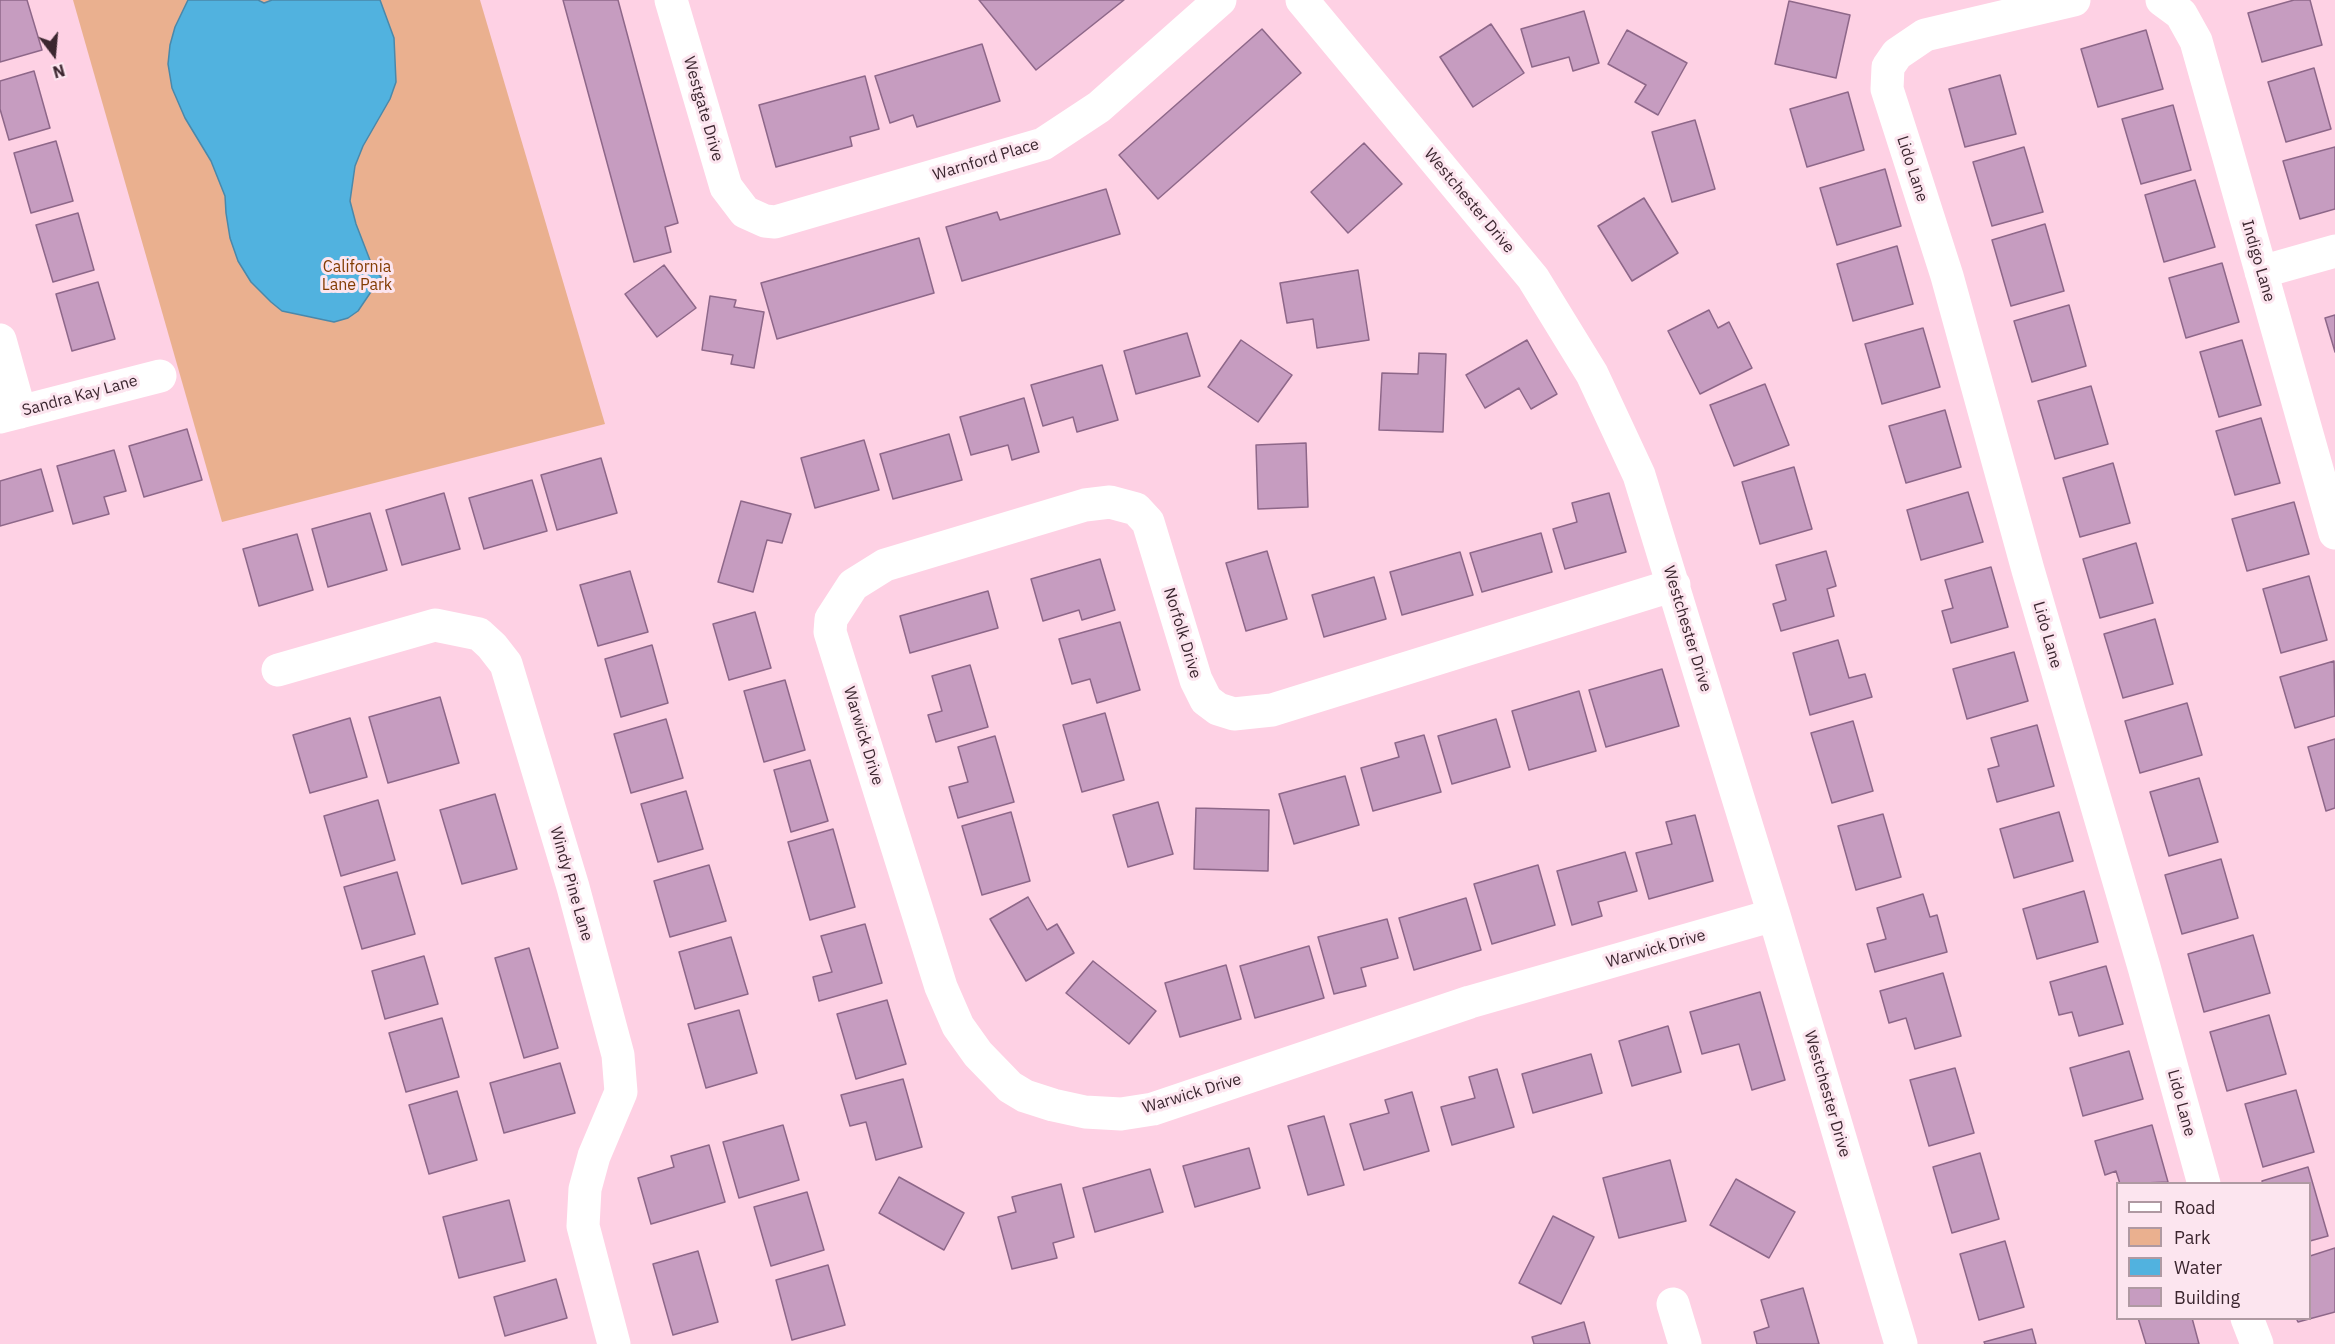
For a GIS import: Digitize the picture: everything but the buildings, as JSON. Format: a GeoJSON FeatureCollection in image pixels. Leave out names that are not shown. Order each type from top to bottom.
{"type":"FeatureCollection","features":[{"type":"Feature","properties":{"kind":"street","name":"Westgate Drive"},"geometry":{"type":"LineString","coordinates":[[671,0],[726,187],[745,212]]}},
{"type":"Feature","properties":{"kind":"street","name":"Warnford Place"},"geometry":{"type":"LineString","coordinates":[[745,212],[765,221],[775,222],[1043,144],[1099,107],[1220,0]]}},
{"type":"Feature","properties":{"kind":"street","name":"Westchester Drive"},"geometry":{"type":"LineString","coordinates":[[1302,0],[1533,278],[1592,374],[1639,475],[1774,915],[1901,1344]]}},
{"type":"Feature","properties":{"kind":"street","name":"Lido Lane"},"geometry":{"type":"LineString","coordinates":[[2074,0],[1924,35],[1897,54],[1888,67],[1887,89],[1947,276],[2028,570],[2144,967],[2203,1182]]}},
{"type":"Feature","properties":{"kind":"street","name":"Indigo Lane"},"geometry":{"type":"LineString","coordinates":[[2162,0],[2181,14],[2196,41],[2335,533]]}},
{"type":"Feature","properties":{"kind":"street"},"geometry":{"type":"LineString","coordinates":[[2261,272],[2335,251]]}},
{"type":"Feature","properties":{"kind":"street"},"geometry":{"type":"LineString","coordinates":[[0,340],[10,415]]}},
{"type":"Feature","properties":{"kind":"street","name":"Sandra Kay Lane"},"geometry":{"type":"LineString","coordinates":[[10,415],[160,375]]}},
{"type":"Feature","properties":{"kind":"street","name":"Norfolk Drive"},"geometry":{"type":"LineString","coordinates":[[841,602],[853,585],[885,565],[1085,505],[1110,502],[1136,509],[1148,522],[1154,539],[1196,680],[1206,700],[1218,709],[1234,714],[1272,710],[1674,585]]}},
{"type":"Feature","properties":{"kind":"street","name":"Warwick Drive"},"geometry":{"type":"LineString","coordinates":[[841,602],[831,619],[830,632],[941,987],[957,1026],[978,1054],[1010,1087],[1053,1105],[1085,1112],[1120,1114],[1153,1109],[1470,1002],[1774,915]]}},
{"type":"Feature","properties":{"kind":"street","name":"Windy Pine Lane"},"geometry":{"type":"LineString","coordinates":[[278,670],[435,625],[479,634],[506,664],[573,887],[618,1055],[621,1092],[594,1156],[585,1189],[583,1226],[614,1344]]}},
{"type":"Feature","properties":{"kind":"street"},"geometry":{"type":"LineString","coordinates":[[1673,1304],[1685,1344]]}},
{"type":"Feature","properties":{"kind":"street"},"geometry":{"type":"LineString","coordinates":[[2248,1320],[2257,1344]]}},
{"type":"Feature","properties":{"kind":"green space","name":"California Lane Park"},"geometry":{"type":"Polygon","coordinates":[[[73,0],[480,0],[605,424],[222,522],[73,0]]]}},
{"type":"Feature","properties":{"kind":"water"},"geometry":{"type":"Polygon","coordinates":[[[188,0],[258,0],[264,3],[272,0],[380,0],[394,38],[396,82],[390,99],[363,146],[355,166],[350,201],[373,268],[381,277],[358,311],[348,318],[334,322],[282,311],[251,282],[238,261],[230,238],[225,196],[211,161],[185,118],[172,88],[168,64],[170,45],[175,27],[188,0]]]}}]}
